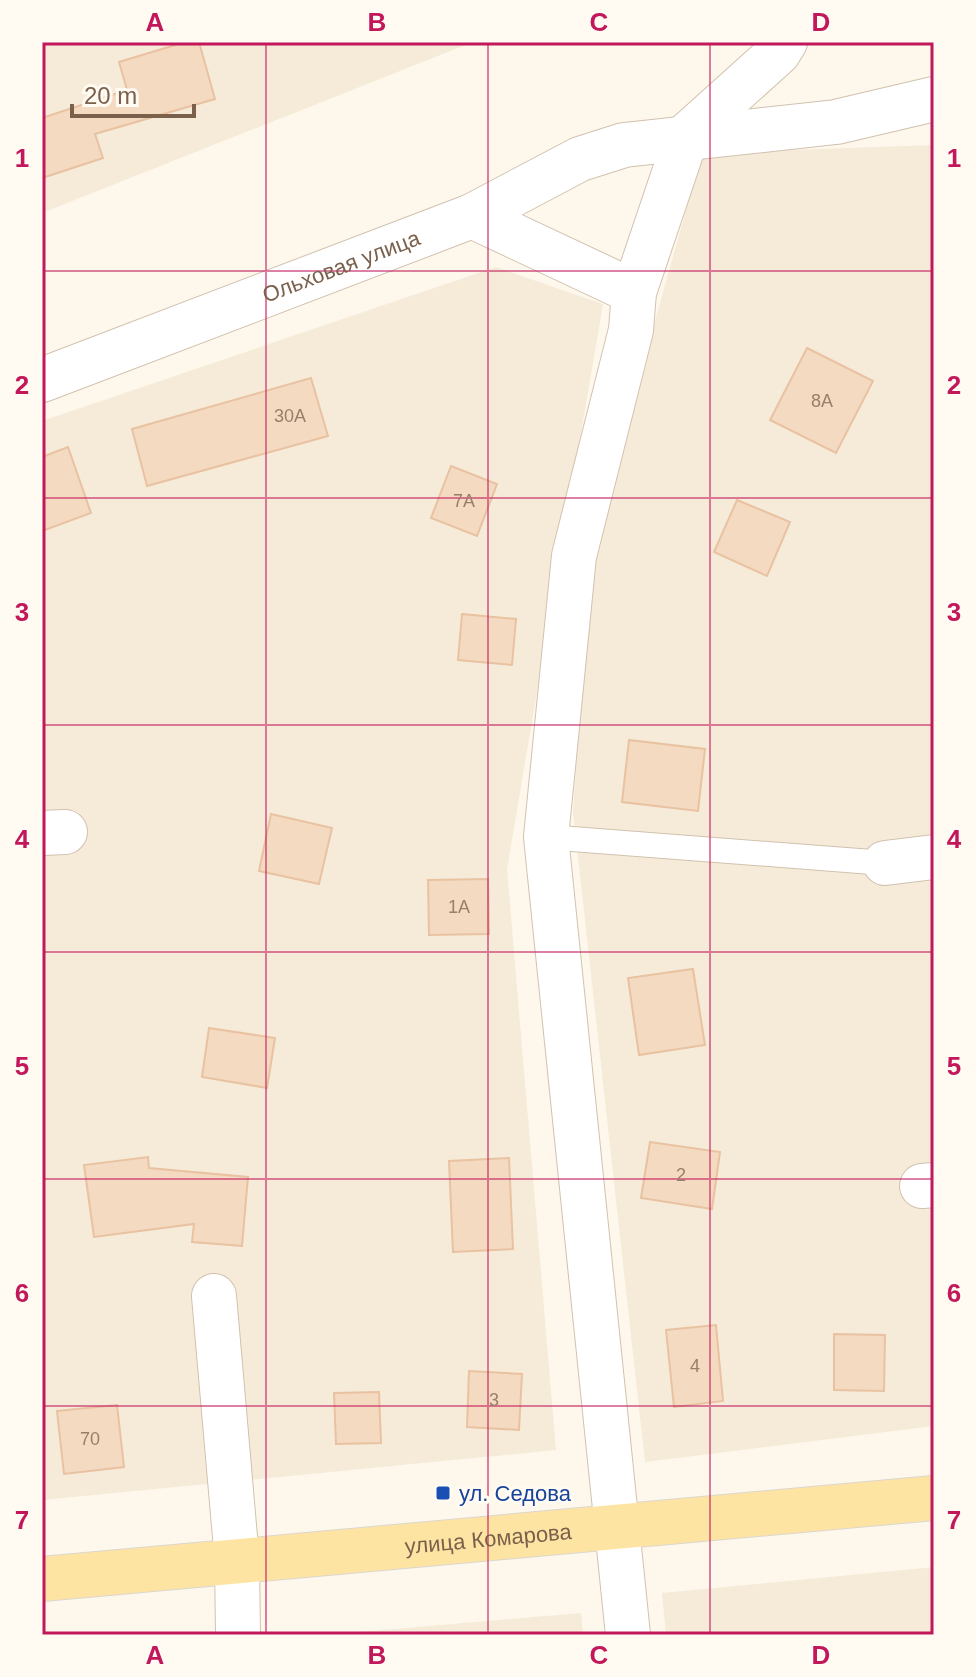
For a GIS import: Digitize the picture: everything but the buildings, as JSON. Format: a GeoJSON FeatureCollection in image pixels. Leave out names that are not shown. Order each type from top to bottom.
{"type":"FeatureCollection","features":[{"type":"Feature","properties":{"kind":"main road","name":"улица Комарова"},"geometry":{"type":"LineString","coordinates":[[42,1579],[934,1498]]}},
{"type":"Feature","properties":{"kind":"street"},"geometry":{"type":"LineString","coordinates":[[628,1635],[546,837],[574,556],[631,330],[634,292],[687,135],[778,53],[785,42]]}},
{"type":"Feature","properties":{"kind":"street","name":"Ольховая улица"},"geometry":{"type":"LineString","coordinates":[[42,380],[472,216],[580,159],[624,145],[687,135],[836,122],[934,99]]}},
{"type":"Feature","properties":{"kind":"street"},"geometry":{"type":"LineString","coordinates":[[472,216],[634,292]]}},
{"type":"Feature","properties":{"kind":"street"},"geometry":{"type":"LineString","coordinates":[[885,863],[934,857]]}},
{"type":"Feature","properties":{"kind":"street"},"geometry":{"type":"LineString","coordinates":[[214,1296],[237,1560],[238,1635]]}},
{"type":"Feature","properties":{"kind":"lane"},"geometry":{"type":"LineString","coordinates":[[546,837],[885,863]]}},
{"type":"Feature","properties":{"kind":"shaded area"},"geometry":{"type":"Polygon","coordinates":[[[42,42],[473,42],[42,213],[42,42]]]}},
{"type":"Feature","properties":{"kind":"shaded area"},"geometry":{"type":"Polygon","coordinates":[[[934,145],[934,1426],[645,1462],[573,812],[590,553],[702,153],[934,145]]]}},
{"type":"Feature","properties":{"kind":"shaded area"},"geometry":{"type":"Polygon","coordinates":[[[496,267],[603,304],[507,869],[556,1450],[42,1500],[42,421],[496,267]]]}},
{"type":"Feature","properties":{"kind":"shaded area"},"geometry":{"type":"Polygon","coordinates":[[[934,1567],[934,1635],[666,1635],[662,1593],[934,1567]]]}},
{"type":"Feature","properties":{"kind":"shaded area"},"geometry":{"type":"Polygon","coordinates":[[[581,1613],[583,1635],[325,1635],[581,1613]]]}},
{"type":"Feature","properties":{"kind":"place","name":"ул. Седова"},"geometry":{"type":"Point","coordinates":[443,1493]}}]}
